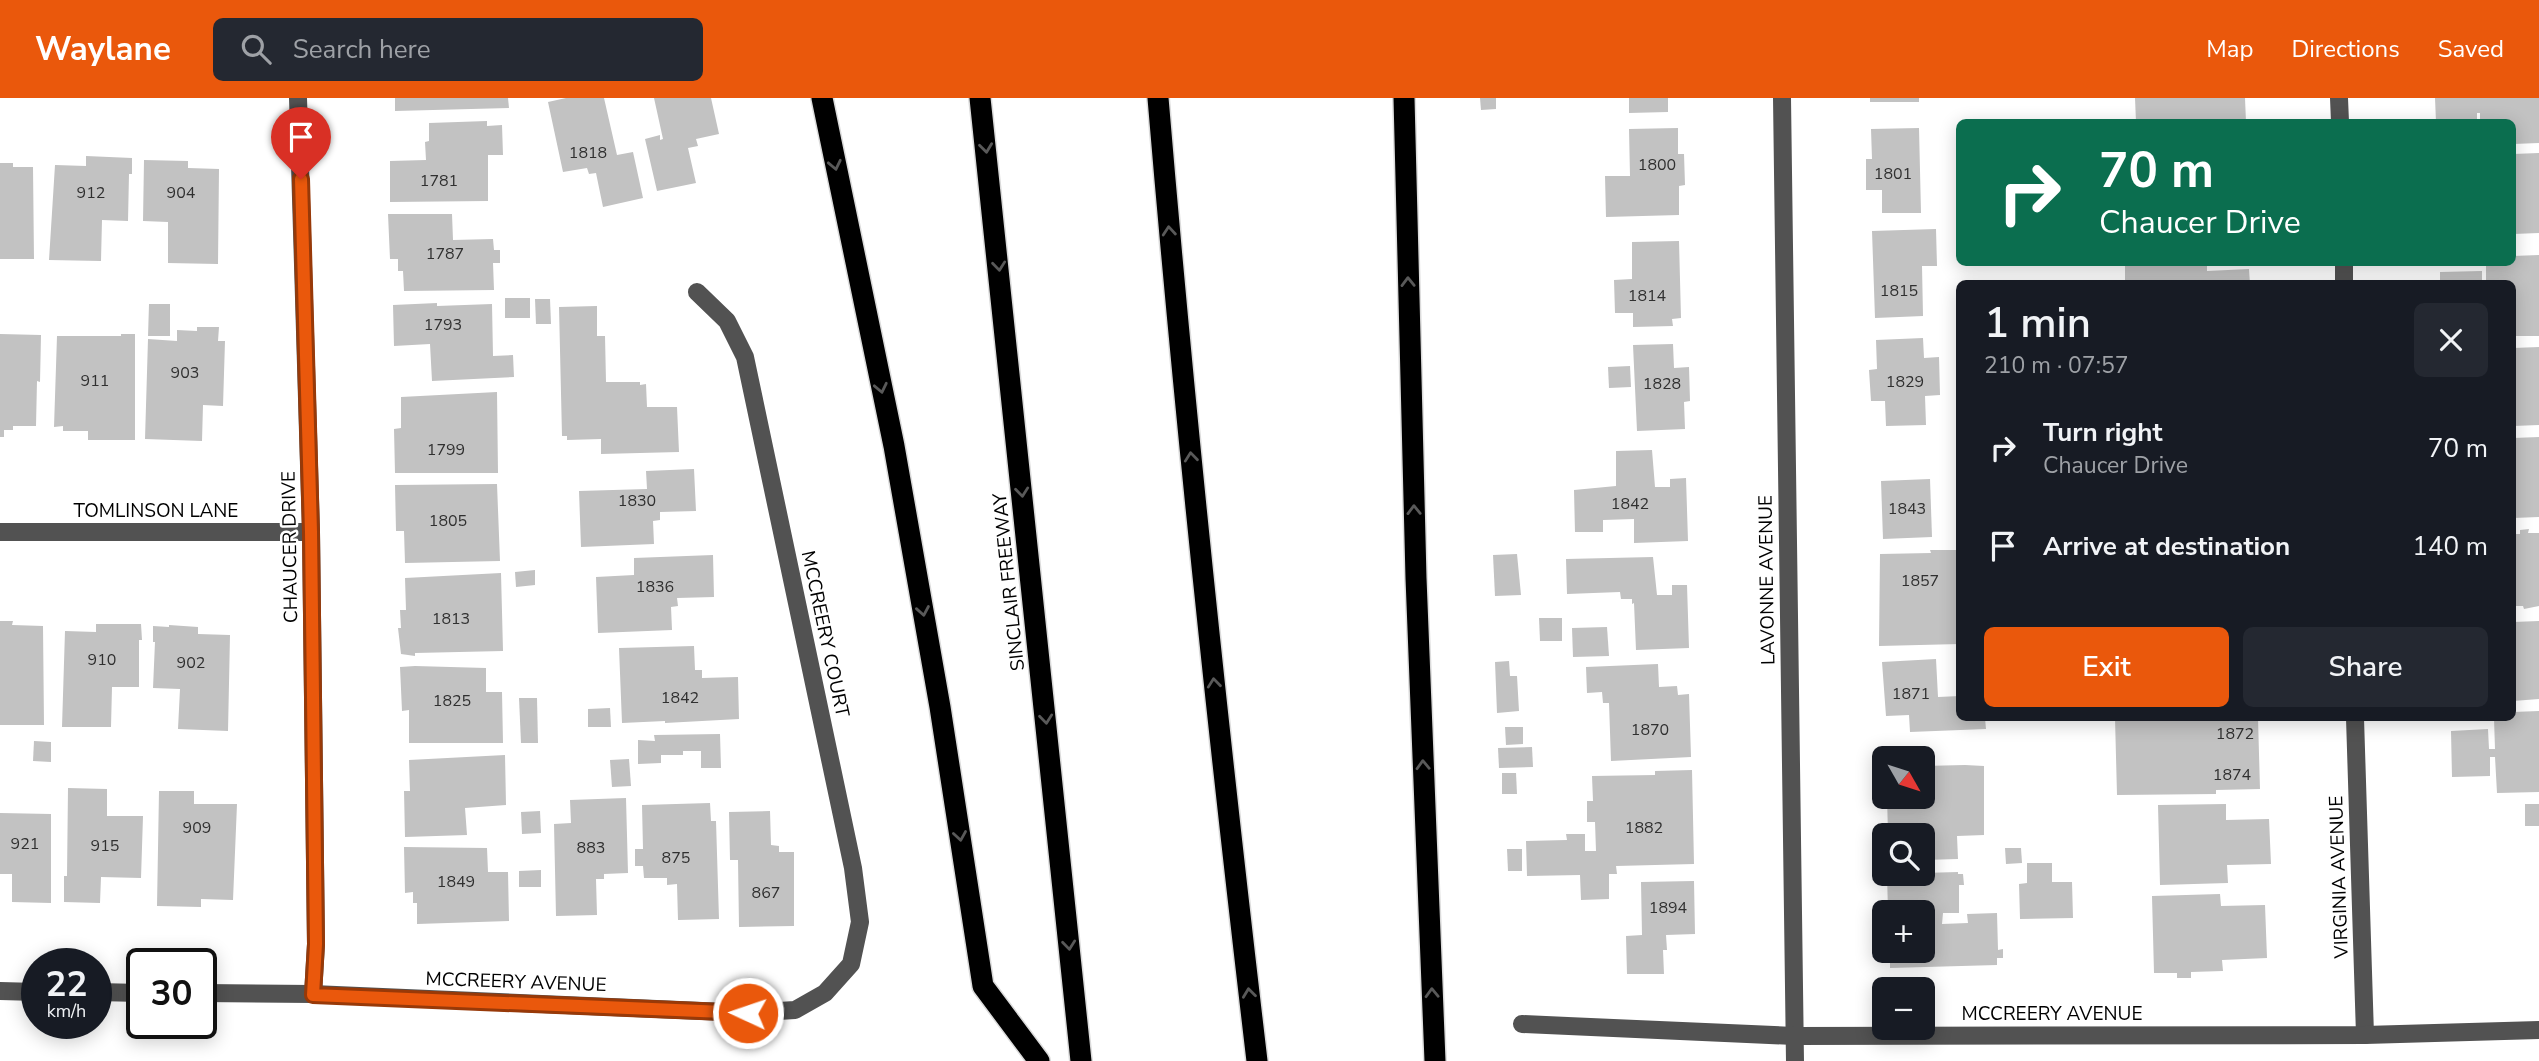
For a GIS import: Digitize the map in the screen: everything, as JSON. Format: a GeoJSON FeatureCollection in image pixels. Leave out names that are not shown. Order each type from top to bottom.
{"type":"FeatureCollection","features":[{"type":"Feature","properties":{"kind":"highway"},"geometry":{"type":"LineString","coordinates":[[822,98],[894,446],[940,707],[983,986],[1038,1061]]}},
{"type":"Feature","properties":{"kind":"highway","name":"SINCLAIR FREEWAY"},"geometry":{"type":"LineString","coordinates":[[980,98],[1082,1061]]}},
{"type":"Feature","properties":{"kind":"highway"},"geometry":{"type":"LineString","coordinates":[[1157,98],[1220,751],[1257,1061]]}},
{"type":"Feature","properties":{"kind":"highway"},"geometry":{"type":"LineString","coordinates":[[1404,98],[1416,578],[1435,1061]]}},
{"type":"Feature","properties":{"kind":"street","name":"CHAUCER DRIVE"},"geometry":{"type":"LineString","coordinates":[[298,98],[311,532],[316,944],[313,995]]}},
{"type":"Feature","properties":{"kind":"street","name":"LAVONNE AVENUE"},"geometry":{"type":"LineString","coordinates":[[1783,98],[1795,1061]]}},
{"type":"Feature","properties":{"kind":"street"},"geometry":{"type":"LineString","coordinates":[[2339,98],[2340,119]]}},
{"type":"Feature","properties":{"kind":"street","name":"MCCREERY COURT"},"geometry":{"type":"LineString","coordinates":[[697,292],[727,321],[745,357],[853,868],[860,922],[851,964],[825,993]]}},
{"type":"Feature","properties":{"kind":"street","name":"TOMLINSON LANE"},"geometry":{"type":"LineString","coordinates":[[0,532],[311,532]]}},
{"type":"Feature","properties":{"kind":"street","name":"VIRGINIA AVENUE"},"geometry":{"type":"LineString","coordinates":[[2355,721],[2365,1035]]}},
{"type":"Feature","properties":{"kind":"street"},"geometry":{"type":"LineString","coordinates":[[0,991],[21,992]]}},
{"type":"Feature","properties":{"kind":"street","name":"MCCREERY AVENUE"},"geometry":{"type":"LineString","coordinates":[[217,993],[748,1013],[795,1010],[825,993]]}},
{"type":"Feature","properties":{"kind":"street","name":"MCCREERY AVENUE"},"geometry":{"type":"LineString","coordinates":[[1522,1024],[1794,1036],[2365,1035],[2539,1030]]}},
{"type":"Feature","properties":{"kind":"building"},"geometry":{"type":"Polygon","coordinates":[[[395,98],[508,98],[509,108],[395,111],[395,98]]]}},
{"type":"Feature","properties":{"kind":"building"},"geometry":{"type":"Polygon","coordinates":[[[566,98],[604,98],[617,155],[633,152],[643,198],[603,207],[596,173],[589,174],[587,168],[563,172],[548,102],[566,98]]]}},
{"type":"Feature","properties":{"kind":"building"},"geometry":{"type":"Polygon","coordinates":[[[654,98],[711,98],[719,134],[696,139],[698,146],[688,148],[696,183],[657,191],[645,139],[660,135],[660,140],[663,139],[654,98]]]}},
{"type":"Feature","properties":{"kind":"building"},"geometry":{"type":"Polygon","coordinates":[[[1480,98],[1496,98],[1496,109],[1481,110],[1480,98]]]}},
{"type":"Feature","properties":{"kind":"building"},"geometry":{"type":"Polygon","coordinates":[[[1629,98],[1668,98],[1668,112],[1629,113],[1629,98]]]}},
{"type":"Feature","properties":{"kind":"building"},"geometry":{"type":"Polygon","coordinates":[[[1870,98],[1919,98],[1919,102],[1870,102],[1870,98]]]}},
{"type":"Feature","properties":{"kind":"building"},"geometry":{"type":"Polygon","coordinates":[[[2135,98],[2245,98],[2246,119],[2136,119],[2135,98]]]}},
{"type":"Feature","properties":{"kind":"building"},"geometry":{"type":"Polygon","coordinates":[[[2435,98],[2539,98],[2539,143],[2516,144],[2516,119],[2480,119],[2480,113],[2477,113],[2477,119],[2436,119],[2435,98]]]}},
{"type":"Feature","properties":{"kind":"building"},"geometry":{"type":"Polygon","coordinates":[[[487,121],[487,126],[502,125],[503,155],[488,155],[488,201],[390,202],[390,161],[426,160],[425,142],[429,141],[429,123],[487,121]]]}},
{"type":"Feature","properties":{"kind":"building"},"geometry":{"type":"Polygon","coordinates":[[[1678,128],[1678,154],[1684,154],[1685,185],[1679,186],[1679,215],[1606,217],[1605,176],[1630,176],[1629,129],[1678,128]]]}},
{"type":"Feature","properties":{"kind":"building"},"geometry":{"type":"Polygon","coordinates":[[[1919,128],[1921,213],[1882,213],[1882,190],[1866,190],[1866,159],[1872,159],[1871,129],[1919,128]]]}},
{"type":"Feature","properties":{"kind":"building"},"geometry":{"type":"Polygon","coordinates":[[[2539,153],[2539,233],[2516,234],[2516,154],[2539,153]]]}},
{"type":"Feature","properties":{"kind":"building"},"geometry":{"type":"Polygon","coordinates":[[[86,156],[132,158],[128,221],[102,220],[101,261],[49,260],[55,165],[86,166],[86,156]]]}},
{"type":"Feature","properties":{"kind":"building"},"geometry":{"type":"Polygon","coordinates":[[[144,160],[188,161],[188,168],[219,169],[218,264],[168,263],[168,222],[143,221],[144,160]]]}},
{"type":"Feature","properties":{"kind":"building"},"geometry":{"type":"Polygon","coordinates":[[[0,163],[13,163],[13,167],[33,167],[34,259],[0,259],[0,163]]]}},
{"type":"Feature","properties":{"kind":"building"},"geometry":{"type":"Polygon","coordinates":[[[388,214],[452,214],[453,240],[493,239],[494,250],[500,250],[500,263],[493,263],[494,290],[404,291],[403,271],[398,271],[398,259],[390,259],[388,214]]]}},
{"type":"Feature","properties":{"kind":"building"},"geometry":{"type":"Polygon","coordinates":[[[1936,229],[1937,266],[1922,266],[1923,316],[1875,318],[1872,231],[1936,229]]]}},
{"type":"Feature","properties":{"kind":"building"},"geometry":{"type":"Polygon","coordinates":[[[1679,241],[1681,318],[1672,319],[1673,326],[1633,327],[1633,313],[1615,313],[1614,280],[1632,279],[1632,242],[1679,241]]]}},
{"type":"Feature","properties":{"kind":"building"},"geometry":{"type":"Polygon","coordinates":[[[2539,255],[2539,336],[2516,336],[2516,280],[2486,280],[2486,266],[2516,266],[2516,256],[2539,255]]]}},
{"type":"Feature","properties":{"kind":"building"},"geometry":{"type":"Polygon","coordinates":[[[2125,266],[2207,266],[2207,271],[2249,269],[2250,280],[2125,280],[2125,266]]]}},
{"type":"Feature","properties":{"kind":"building"},"geometry":{"type":"Polygon","coordinates":[[[2482,271],[2482,280],[2440,280],[2440,272],[2482,271]]]}},
{"type":"Feature","properties":{"kind":"building"},"geometry":{"type":"Polygon","coordinates":[[[505,298],[530,298],[530,318],[505,318],[505,298]]]}},
{"type":"Feature","properties":{"kind":"building"},"geometry":{"type":"Polygon","coordinates":[[[535,299],[550,299],[551,324],[536,324],[535,299]]]}},
{"type":"Feature","properties":{"kind":"building"},"geometry":{"type":"Polygon","coordinates":[[[437,303],[437,306],[492,304],[493,356],[513,355],[514,377],[432,381],[430,344],[394,346],[393,305],[437,303]]]}},
{"type":"Feature","properties":{"kind":"building"},"geometry":{"type":"Polygon","coordinates":[[[149,304],[170,304],[170,336],[148,336],[149,304]]]}},
{"type":"Feature","properties":{"kind":"building"},"geometry":{"type":"Polygon","coordinates":[[[597,306],[597,336],[605,336],[606,382],[646,384],[647,407],[677,407],[679,452],[601,454],[601,439],[567,440],[567,436],[562,436],[559,307],[597,306]]]}},
{"type":"Feature","properties":{"kind":"building"},"geometry":{"type":"Polygon","coordinates":[[[197,327],[219,327],[218,341],[225,341],[223,406],[203,405],[202,441],[145,439],[148,339],[177,341],[177,330],[197,331],[197,327]]]}},
{"type":"Feature","properties":{"kind":"building"},"geometry":{"type":"Polygon","coordinates":[[[0,334],[41,335],[36,426],[13,426],[13,430],[4,430],[4,437],[0,437],[0,334]]]}},
{"type":"Feature","properties":{"kind":"building"},"geometry":{"type":"Polygon","coordinates":[[[135,334],[135,440],[88,440],[88,431],[63,431],[63,426],[54,427],[57,336],[135,334]]]}},
{"type":"Feature","properties":{"kind":"building"},"geometry":{"type":"Polygon","coordinates":[[[1923,338],[1924,358],[1939,357],[1940,395],[1925,396],[1926,425],[1886,426],[1885,401],[1871,401],[1869,370],[1877,369],[1876,340],[1923,338]]]}},
{"type":"Feature","properties":{"kind":"building"},"geometry":{"type":"Polygon","coordinates":[[[1673,344],[1674,368],[1689,367],[1690,401],[1684,402],[1685,429],[1637,431],[1633,345],[1673,344]]]}},
{"type":"Feature","properties":{"kind":"building"},"geometry":{"type":"Polygon","coordinates":[[[2539,347],[2539,425],[2516,426],[2516,348],[2539,347]]]}},
{"type":"Feature","properties":{"kind":"building"},"geometry":{"type":"Polygon","coordinates":[[[1630,366],[1631,387],[1609,388],[1608,367],[1630,366]]]}},
{"type":"Feature","properties":{"kind":"building"},"geometry":{"type":"Polygon","coordinates":[[[497,392],[498,473],[395,473],[394,429],[401,428],[401,397],[497,392]]]}},
{"type":"Feature","properties":{"kind":"building"},"geometry":{"type":"Polygon","coordinates":[[[2539,437],[2539,517],[2516,518],[2516,438],[2539,437]]]}},
{"type":"Feature","properties":{"kind":"building"},"geometry":{"type":"Polygon","coordinates":[[[1652,450],[1655,487],[1670,487],[1670,479],[1686,478],[1688,541],[1634,543],[1634,519],[1603,520],[1603,532],[1575,532],[1574,490],[1616,486],[1616,451],[1652,450]]]}},
{"type":"Feature","properties":{"kind":"building"},"geometry":{"type":"Polygon","coordinates":[[[694,469],[696,511],[660,512],[660,520],[653,521],[654,544],[581,547],[579,491],[647,489],[646,471],[694,469]]]}},
{"type":"Feature","properties":{"kind":"building"},"geometry":{"type":"Polygon","coordinates":[[[1930,479],[1932,537],[1883,539],[1881,481],[1930,479]]]}},
{"type":"Feature","properties":{"kind":"building"},"geometry":{"type":"Polygon","coordinates":[[[497,484],[500,561],[405,563],[404,531],[396,531],[395,485],[497,484]]]}},
{"type":"Feature","properties":{"kind":"building"},"geometry":{"type":"Polygon","coordinates":[[[2529,529],[2528,533],[2539,533],[2539,606],[2524,609],[2523,606],[2516,606],[2516,534],[2520,534],[2520,530],[2529,529]]]}},
{"type":"Feature","properties":{"kind":"building"},"geometry":{"type":"Polygon","coordinates":[[[1930,550],[1956,550],[1956,644],[1879,646],[1880,554],[1931,553],[1930,550]]]}},
{"type":"Feature","properties":{"kind":"building"},"geometry":{"type":"Polygon","coordinates":[[[1517,554],[1521,595],[1495,596],[1493,555],[1517,554]]]}},
{"type":"Feature","properties":{"kind":"building"},"geometry":{"type":"Polygon","coordinates":[[[713,555],[714,597],[677,598],[678,606],[671,607],[672,630],[598,633],[596,577],[634,575],[634,558],[713,555]]]}},
{"type":"Feature","properties":{"kind":"building"},"geometry":{"type":"Polygon","coordinates":[[[1653,557],[1657,595],[1672,595],[1672,585],[1687,585],[1689,648],[1636,650],[1634,603],[1632,604],[1632,599],[1621,599],[1620,592],[1567,594],[1566,559],[1653,557]]]}},
{"type":"Feature","properties":{"kind":"building"},"geometry":{"type":"Polygon","coordinates":[[[535,570],[535,585],[516,587],[515,572],[535,570]]]}},
{"type":"Feature","properties":{"kind":"building"},"geometry":{"type":"Polygon","coordinates":[[[501,573],[503,651],[415,653],[415,656],[401,654],[398,628],[401,628],[400,610],[406,610],[405,578],[501,573]]]}},
{"type":"Feature","properties":{"kind":"building"},"geometry":{"type":"Polygon","coordinates":[[[1539,618],[1562,618],[1562,641],[1540,641],[1539,618]]]}},
{"type":"Feature","properties":{"kind":"building"},"geometry":{"type":"Polygon","coordinates":[[[0,621],[13,621],[12,625],[43,626],[44,725],[0,725],[0,621]]]}},
{"type":"Feature","properties":{"kind":"building"},"geometry":{"type":"Polygon","coordinates":[[[2539,621],[2539,699],[2516,701],[2516,622],[2539,621]]]}},
{"type":"Feature","properties":{"kind":"building"},"geometry":{"type":"Polygon","coordinates":[[[96,624],[141,624],[139,687],[112,687],[111,727],[62,727],[65,631],[96,632],[96,624]]]}},
{"type":"Feature","properties":{"kind":"building"},"geometry":{"type":"Polygon","coordinates":[[[153,626],[198,627],[198,634],[230,635],[228,731],[178,729],[180,689],[153,688],[153,626]]]}},
{"type":"Feature","properties":{"kind":"building"},"geometry":{"type":"Polygon","coordinates":[[[1607,627],[1609,656],[1573,657],[1572,628],[1607,627]]]}},
{"type":"Feature","properties":{"kind":"building"},"geometry":{"type":"Polygon","coordinates":[[[694,646],[695,670],[702,670],[702,678],[738,677],[739,719],[622,723],[619,648],[694,646]]]}},
{"type":"Feature","properties":{"kind":"building"},"geometry":{"type":"Polygon","coordinates":[[[1936,659],[1938,697],[1956,696],[1956,721],[1985,721],[1986,729],[1910,732],[1909,715],[1886,716],[1882,662],[1936,659]]]}},
{"type":"Feature","properties":{"kind":"building"},"geometry":{"type":"Polygon","coordinates":[[[1509,661],[1510,676],[1517,676],[1519,711],[1497,713],[1495,662],[1509,661]]]}},
{"type":"Feature","properties":{"kind":"building"},"geometry":{"type":"Polygon","coordinates":[[[1658,664],[1659,687],[1677,686],[1678,695],[1689,694],[1691,757],[1611,761],[1609,703],[1603,703],[1602,692],[1587,693],[1586,667],[1658,664]]]}},
{"type":"Feature","properties":{"kind":"building"},"geometry":{"type":"Polygon","coordinates":[[[400,667],[486,668],[486,692],[502,692],[503,743],[409,743],[409,710],[402,711],[400,667]]]}},
{"type":"Feature","properties":{"kind":"building"},"geometry":{"type":"Polygon","coordinates":[[[519,698],[537,698],[538,743],[521,743],[519,698]]]}},
{"type":"Feature","properties":{"kind":"building"},"geometry":{"type":"Polygon","coordinates":[[[610,708],[611,727],[588,727],[588,709],[610,708]]]}},
{"type":"Feature","properties":{"kind":"building"},"geometry":{"type":"Polygon","coordinates":[[[2539,711],[2539,792],[2497,793],[2495,757],[2490,757],[2490,776],[2452,777],[2451,731],[2488,729],[2489,749],[2495,749],[2494,721],[2516,721],[2516,712],[2539,711]]]}},
{"type":"Feature","properties":{"kind":"building"},"geometry":{"type":"Polygon","coordinates":[[[2115,721],[2258,721],[2260,789],[2216,790],[2216,794],[2117,795],[2115,721]]]}},
{"type":"Feature","properties":{"kind":"building"},"geometry":{"type":"Polygon","coordinates":[[[1505,727],[1523,727],[1523,744],[1506,745],[1505,727]]]}},
{"type":"Feature","properties":{"kind":"building"},"geometry":{"type":"Polygon","coordinates":[[[720,734],[721,768],[701,768],[701,751],[683,751],[683,755],[661,755],[661,763],[638,764],[638,740],[655,741],[654,735],[720,734]]]}},
{"type":"Feature","properties":{"kind":"building"},"geometry":{"type":"Polygon","coordinates":[[[34,741],[51,742],[51,762],[33,761],[34,741]]]}},
{"type":"Feature","properties":{"kind":"building"},"geometry":{"type":"Polygon","coordinates":[[[1532,747],[1533,767],[1499,768],[1498,748],[1532,747]]]}},
{"type":"Feature","properties":{"kind":"building"},"geometry":{"type":"Polygon","coordinates":[[[505,755],[506,805],[465,808],[467,835],[405,837],[404,791],[410,791],[409,760],[505,755]]]}},
{"type":"Feature","properties":{"kind":"building"},"geometry":{"type":"Polygon","coordinates":[[[629,759],[631,786],[612,787],[610,760],[629,759]]]}},
{"type":"Feature","properties":{"kind":"building"},"geometry":{"type":"Polygon","coordinates":[[[1936,766],[1984,766],[1984,835],[1957,836],[1958,859],[1935,860],[1935,823],[1888,823],[1887,809],[1936,808],[1936,766]]]}},
{"type":"Feature","properties":{"kind":"building"},"geometry":{"type":"Polygon","coordinates":[[[1692,770],[1694,864],[1616,866],[1617,874],[1609,874],[1609,899],[1581,900],[1580,875],[1527,876],[1526,841],[1567,840],[1566,834],[1585,834],[1585,851],[1596,851],[1595,822],[1587,822],[1587,801],[1593,801],[1592,776],[1655,775],[1655,771],[1692,770]]]}},
{"type":"Feature","properties":{"kind":"building"},"geometry":{"type":"Polygon","coordinates":[[[1502,773],[1516,773],[1517,794],[1502,794],[1502,773]]]}},
{"type":"Feature","properties":{"kind":"building"},"geometry":{"type":"Polygon","coordinates":[[[68,788],[107,789],[107,816],[143,816],[141,878],[101,877],[100,903],[64,902],[68,788]]]}},
{"type":"Feature","properties":{"kind":"building"},"geometry":{"type":"Polygon","coordinates":[[[159,791],[194,791],[194,804],[237,804],[233,900],[201,899],[201,907],[157,906],[159,791]]]}},
{"type":"Feature","properties":{"kind":"building"},"geometry":{"type":"Polygon","coordinates":[[[626,798],[628,873],[604,874],[604,879],[596,879],[597,915],[556,916],[554,824],[571,823],[570,800],[626,798]]]}},
{"type":"Feature","properties":{"kind":"building"},"geometry":{"type":"Polygon","coordinates":[[[710,803],[711,821],[716,821],[719,919],[678,920],[677,884],[667,885],[667,878],[644,878],[643,866],[635,866],[635,849],[643,849],[642,805],[710,803]]]}},
{"type":"Feature","properties":{"kind":"building"},"geometry":{"type":"Polygon","coordinates":[[[2226,804],[2226,820],[2269,819],[2271,864],[2227,865],[2228,883],[2160,885],[2158,805],[2226,804]]]}},
{"type":"Feature","properties":{"kind":"building"},"geometry":{"type":"Polygon","coordinates":[[[2525,804],[2539,804],[2539,826],[2525,826],[2525,804]]]}},
{"type":"Feature","properties":{"kind":"building"},"geometry":{"type":"Polygon","coordinates":[[[540,811],[541,833],[522,834],[521,812],[540,811]]]}},
{"type":"Feature","properties":{"kind":"building"},"geometry":{"type":"Polygon","coordinates":[[[770,811],[771,845],[779,846],[779,852],[794,852],[794,926],[739,927],[738,860],[730,860],[729,812],[770,811]]]}},
{"type":"Feature","properties":{"kind":"building"},"geometry":{"type":"Polygon","coordinates":[[[0,813],[51,814],[51,903],[12,902],[12,874],[0,874],[0,813]]]}},
{"type":"Feature","properties":{"kind":"building"},"geometry":{"type":"Polygon","coordinates":[[[404,847],[487,848],[488,872],[508,872],[509,921],[417,924],[417,903],[413,903],[413,892],[405,893],[404,847]]]}},
{"type":"Feature","properties":{"kind":"building"},"geometry":{"type":"Polygon","coordinates":[[[2005,848],[2021,848],[2022,863],[2006,864],[2005,848]]]}},
{"type":"Feature","properties":{"kind":"building"},"geometry":{"type":"Polygon","coordinates":[[[1507,849],[1522,849],[1522,871],[1508,871],[1507,849]]]}},
{"type":"Feature","properties":{"kind":"building"},"geometry":{"type":"Polygon","coordinates":[[[2027,863],[2052,863],[2052,882],[2072,882],[2073,918],[2020,919],[2019,884],[2027,883],[2027,863]]]}},
{"type":"Feature","properties":{"kind":"building"},"geometry":{"type":"Polygon","coordinates":[[[541,870],[541,887],[519,887],[519,871],[541,870]]]}},
{"type":"Feature","properties":{"kind":"building"},"geometry":{"type":"Polygon","coordinates":[[[1935,873],[1963,874],[1964,885],[1959,885],[1959,913],[1943,913],[1942,924],[1968,923],[1967,914],[1997,913],[1998,950],[2003,949],[2003,958],[1997,958],[1997,965],[1890,968],[1890,963],[1935,963],[1935,900],[1888,900],[1887,886],[1935,886],[1935,873]]]}},
{"type":"Feature","properties":{"kind":"building"},"geometry":{"type":"Polygon","coordinates":[[[1694,881],[1695,934],[1666,935],[1667,950],[1663,950],[1664,974],[1627,974],[1626,936],[1642,935],[1641,882],[1694,881]]]}},
{"type":"Feature","properties":{"kind":"building"},"geometry":{"type":"Polygon","coordinates":[[[2220,894],[2221,906],[2265,905],[2267,958],[2222,960],[2223,971],[2191,972],[2191,978],[2177,978],[2177,973],[2154,973],[2152,896],[2220,894]]]}},
{"type":"Feature","properties":{"kind":"route"},"geometry":{"type":"LineString","coordinates":[[301,179],[311,532],[316,944],[313,995],[748,1013]]}}]}
